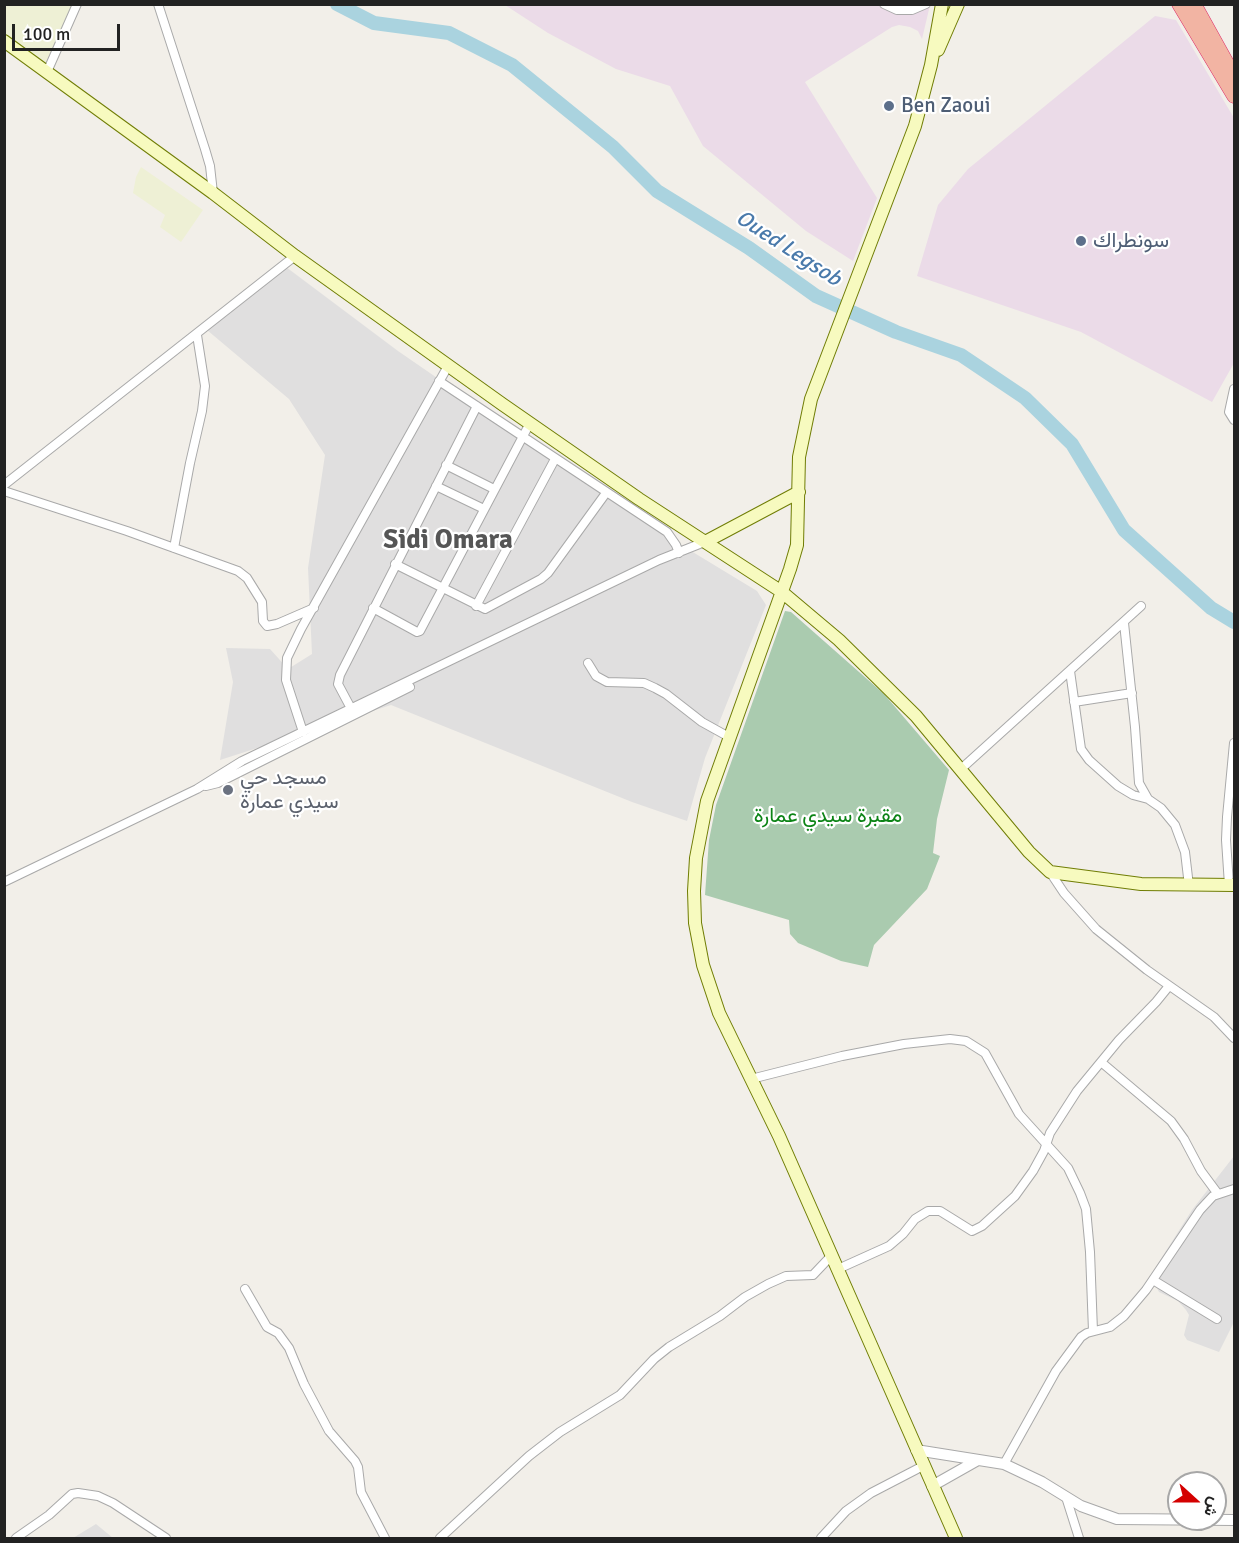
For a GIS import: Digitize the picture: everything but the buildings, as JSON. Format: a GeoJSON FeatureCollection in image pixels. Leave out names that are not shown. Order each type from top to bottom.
{"type":"FeatureCollection","features":[{"type":"Feature","properties":{"kind":"highway"},"geometry":{"type":"LineString","coordinates":[[1179,4],[1234,96]]}},
{"type":"Feature","properties":{"kind":"highway"},"geometry":{"type":"LineString","coordinates":[[1194,4],[1234,76]]}},
{"type":"Feature","properties":{"kind":"main road"},"geometry":{"type":"LineString","coordinates":[[942,4],[931,65],[905,154],[816,381],[803,429],[799,457],[797,545],[707,801],[700,828],[694,880],[695,923],[713,998],[838,1269],[956,1539]]}},
{"type":"Feature","properties":{"kind":"main road"},"geometry":{"type":"LineString","coordinates":[[931,65],[958,4]]}},
{"type":"Feature","properties":{"kind":"main road"},"geometry":{"type":"LineString","coordinates":[[4,41],[448,366],[639,499],[707,541],[782,592],[840,640],[916,716],[1029,852],[1050,872],[1141,884],[1232,885]]}},
{"type":"Feature","properties":{"kind":"main road"},"geometry":{"type":"LineString","coordinates":[[707,541],[799,492]]}},
{"type":"Feature","properties":{"kind":"street"},"geometry":{"type":"LineString","coordinates":[[47,72],[76,4]]}},
{"type":"Feature","properties":{"kind":"street"},"geometry":{"type":"LineString","coordinates":[[158,4],[205,148],[213,193]]}},
{"type":"Feature","properties":{"kind":"street"},"geometry":{"type":"LineString","coordinates":[[884,4],[897,10],[912,10],[926,4]]}},
{"type":"Feature","properties":{"kind":"street"},"geometry":{"type":"LineString","coordinates":[[4,485],[295,256]]}},
{"type":"Feature","properties":{"kind":"street"},"geometry":{"type":"LineString","coordinates":[[174,548],[205,386],[196,335]]}},
{"type":"Feature","properties":{"kind":"street"},"geometry":{"type":"LineString","coordinates":[[303,732],[286,680],[287,658],[448,366]]}},
{"type":"Feature","properties":{"kind":"street"},"geometry":{"type":"LineString","coordinates":[[439,381],[667,532],[679,554]]}},
{"type":"Feature","properties":{"kind":"street"},"geometry":{"type":"LineString","coordinates":[[1234,389],[1229,411],[1234,420]]}},
{"type":"Feature","properties":{"kind":"street"},"geometry":{"type":"LineString","coordinates":[[353,712],[339,687],[338,680],[477,406]]}},
{"type":"Feature","properties":{"kind":"street"},"geometry":{"type":"LineString","coordinates":[[373,608],[419,632],[530,423]]}},
{"type":"Feature","properties":{"kind":"street"},"geometry":{"type":"LineString","coordinates":[[476,606],[555,459]]}},
{"type":"Feature","properties":{"kind":"street"},"geometry":{"type":"LineString","coordinates":[[446,465],[494,489]]}},
{"type":"Feature","properties":{"kind":"street"},"geometry":{"type":"LineString","coordinates":[[436,486],[484,509]]}},
{"type":"Feature","properties":{"kind":"street"},"geometry":{"type":"LineString","coordinates":[[4,491],[231,569],[247,578],[261,602],[263,621],[267,626],[314,608]]}},
{"type":"Feature","properties":{"kind":"street"},"geometry":{"type":"LineString","coordinates":[[395,564],[485,609],[541,579],[606,493]]}},
{"type":"Feature","properties":{"kind":"street"},"geometry":{"type":"LineString","coordinates":[[632,510],[639,499]]}},
{"type":"Feature","properties":{"kind":"street"},"geometry":{"type":"LineString","coordinates":[[667,532],[677,523]]}},
{"type":"Feature","properties":{"kind":"street"},"geometry":{"type":"LineString","coordinates":[[197,789],[218,783],[480,649],[707,541]]}},
{"type":"Feature","properties":{"kind":"street"},"geometry":{"type":"LineString","coordinates":[[962,769],[1141,606]]}},
{"type":"Feature","properties":{"kind":"street"},"geometry":{"type":"LineString","coordinates":[[1124,623],[1138,774],[1142,790],[1148,799]]}},
{"type":"Feature","properties":{"kind":"street"},"geometry":{"type":"LineString","coordinates":[[588,663],[596,676],[607,682],[644,683],[655,687],[702,722],[729,737]]}},
{"type":"Feature","properties":{"kind":"street"},"geometry":{"type":"LineString","coordinates":[[1070,671],[1081,749],[1089,760],[1118,786],[1133,795],[1148,799],[1161,808],[1175,825],[1185,852],[1189,886]]}},
{"type":"Feature","properties":{"kind":"street"},"geometry":{"type":"LineString","coordinates":[[1074,702],[1132,693]]}},
{"type":"Feature","properties":{"kind":"street"},"geometry":{"type":"LineString","coordinates":[[4,882],[197,789],[242,761],[303,732],[353,712]]}},
{"type":"Feature","properties":{"kind":"street"},"geometry":{"type":"LineString","coordinates":[[1232,885],[1227,829],[1234,743]]}},
{"type":"Feature","properties":{"kind":"street"},"geometry":{"type":"LineString","coordinates":[[1050,872],[1064,893],[1096,929],[1169,986],[1214,1017],[1234,1038]]}},
{"type":"Feature","properties":{"kind":"street"},"geometry":{"type":"LineString","coordinates":[[838,1269],[889,1246],[915,1219],[928,1211],[940,1211],[975,1231],[1015,1196],[1033,1171],[1050,1133],[1077,1091],[1119,1040],[1169,986]]}},
{"type":"Feature","properties":{"kind":"street"},"geometry":{"type":"LineString","coordinates":[[751,1078],[842,1056],[904,1044],[950,1039],[966,1041],[985,1053],[1019,1114],[1072,1174],[1086,1209],[1093,1331]]}},
{"type":"Feature","properties":{"kind":"street"},"geometry":{"type":"LineString","coordinates":[[1101,1062],[1171,1121],[1184,1139],[1201,1171],[1218,1194]]}},
{"type":"Feature","properties":{"kind":"street"},"geometry":{"type":"LineString","coordinates":[[1004,1464],[1056,1371],[1081,1337],[1117,1323],[1154,1280],[1200,1209],[1218,1194],[1234,1189]]}},
{"type":"Feature","properties":{"kind":"street"},"geometry":{"type":"LineString","coordinates":[[440,1539],[529,1456],[560,1432],[620,1395],[654,1359],[669,1347],[720,1316],[744,1297],[768,1284],[786,1276],[813,1275],[831,1255]]}},
{"type":"Feature","properties":{"kind":"street"},"geometry":{"type":"LineString","coordinates":[[1154,1280],[1217,1319]]}},
{"type":"Feature","properties":{"kind":"street"},"geometry":{"type":"LineString","coordinates":[[245,1289],[267,1327],[272,1328],[283,1338],[329,1431],[355,1461],[358,1467],[361,1492],[385,1539]]}},
{"type":"Feature","properties":{"kind":"street"},"geometry":{"type":"LineString","coordinates":[[916,1450],[1004,1464],[1101,1514],[1126,1521],[1152,1518],[1195,1521],[1234,1520]]}},
{"type":"Feature","properties":{"kind":"street"},"geometry":{"type":"LineString","coordinates":[[932,1486],[978,1460]]}},
{"type":"Feature","properties":{"kind":"street"},"geometry":{"type":"LineString","coordinates":[[821,1539],[846,1512],[871,1493],[923,1466]]}},
{"type":"Feature","properties":{"kind":"street"},"geometry":{"type":"LineString","coordinates":[[16,1539],[49,1515],[72,1494],[78,1493],[98,1496],[113,1503],[166,1539]]}},
{"type":"Feature","properties":{"kind":"street"},"geometry":{"type":"LineString","coordinates":[[1066,1497],[1079,1539]]}},
{"type":"Feature","properties":{"kind":"shaded area"},"geometry":{"type":"Polygon","coordinates":[[[505,5],[930,5],[922,39],[918,31],[910,27],[899,25],[892,27],[805,82],[877,198],[853,261],[806,231],[703,146],[670,86],[616,69],[548,33],[505,5]]]}},
{"type":"Feature","properties":{"kind":"shaded area","name":"سونطراك"},"geometry":{"type":"Polygon","coordinates":[[[1155,16],[1176,20],[1234,118],[1234,363],[1212,402],[1081,332],[917,276],[938,205],[968,169],[1155,16]]]}},
{"type":"Feature","properties":{"kind":"shaded area"},"geometry":{"type":"Polygon","coordinates":[[[286,267],[398,351],[668,537],[757,591],[766,605],[705,758],[687,821],[632,802],[391,705],[220,760],[233,682],[226,648],[270,649],[288,669],[312,654],[308,568],[325,455],[289,399],[207,330],[286,267]]]}},
{"type":"Feature","properties":{"kind":"shaded area"},"geometry":{"type":"Polygon","coordinates":[[[1234,1156],[1234,1322],[1219,1352],[1187,1340],[1184,1335],[1189,1315],[1178,1301],[1159,1292],[1154,1275],[1157,1265],[1192,1210],[1234,1156]]]}},
{"type":"Feature","properties":{"kind":"shaded area"},"geometry":{"type":"Polygon","coordinates":[[[96,1524],[113,1538],[73,1538],[96,1524]]]}},
{"type":"Feature","properties":{"kind":"green space"},"geometry":{"type":"Polygon","coordinates":[[[4,5],[72,5],[45,65],[5,35],[4,5]]]}},
{"type":"Feature","properties":{"kind":"green space"},"geometry":{"type":"Polygon","coordinates":[[[141,167],[203,210],[181,242],[160,227],[165,215],[133,193],[136,177],[141,167]]]}},
{"type":"Feature","properties":{"kind":"green space","name":"مقبرة سيدي عمارة"},"geometry":{"type":"Polygon","coordinates":[[[785,611],[791,612],[884,694],[949,770],[937,819],[933,853],[940,856],[927,889],[874,945],[868,967],[841,961],[798,943],[790,934],[789,920],[705,895],[709,840],[716,805],[785,611]]]}},
{"type":"Feature","properties":{"kind":"waterway","name":"Oued Legsob"},"geometry":{"type":"LineString","coordinates":[[337,4],[374,23],[449,33],[512,65],[613,147],[657,191],[749,248],[816,296],[896,332],[961,355],[1025,398],[1072,444],[1124,530],[1211,608],[1234,622]]}},
{"type":"Feature","properties":{"kind":"place","name":"Ben Zaoui"},"geometry":{"type":"Point","coordinates":[889,106]}},
{"type":"Feature","properties":{"kind":"place","name":"سونطراك"},"geometry":{"type":"Point","coordinates":[1081,241]}},
{"type":"Feature","properties":{"kind":"place","name":"مسجد حي سيدي عمارة"},"geometry":{"type":"Point","coordinates":[228,790]}},
{"type":"Feature","properties":{"kind":"district","name":"Sidi Omara"},"geometry":{"type":"Point","coordinates":[448,541]}}]}
